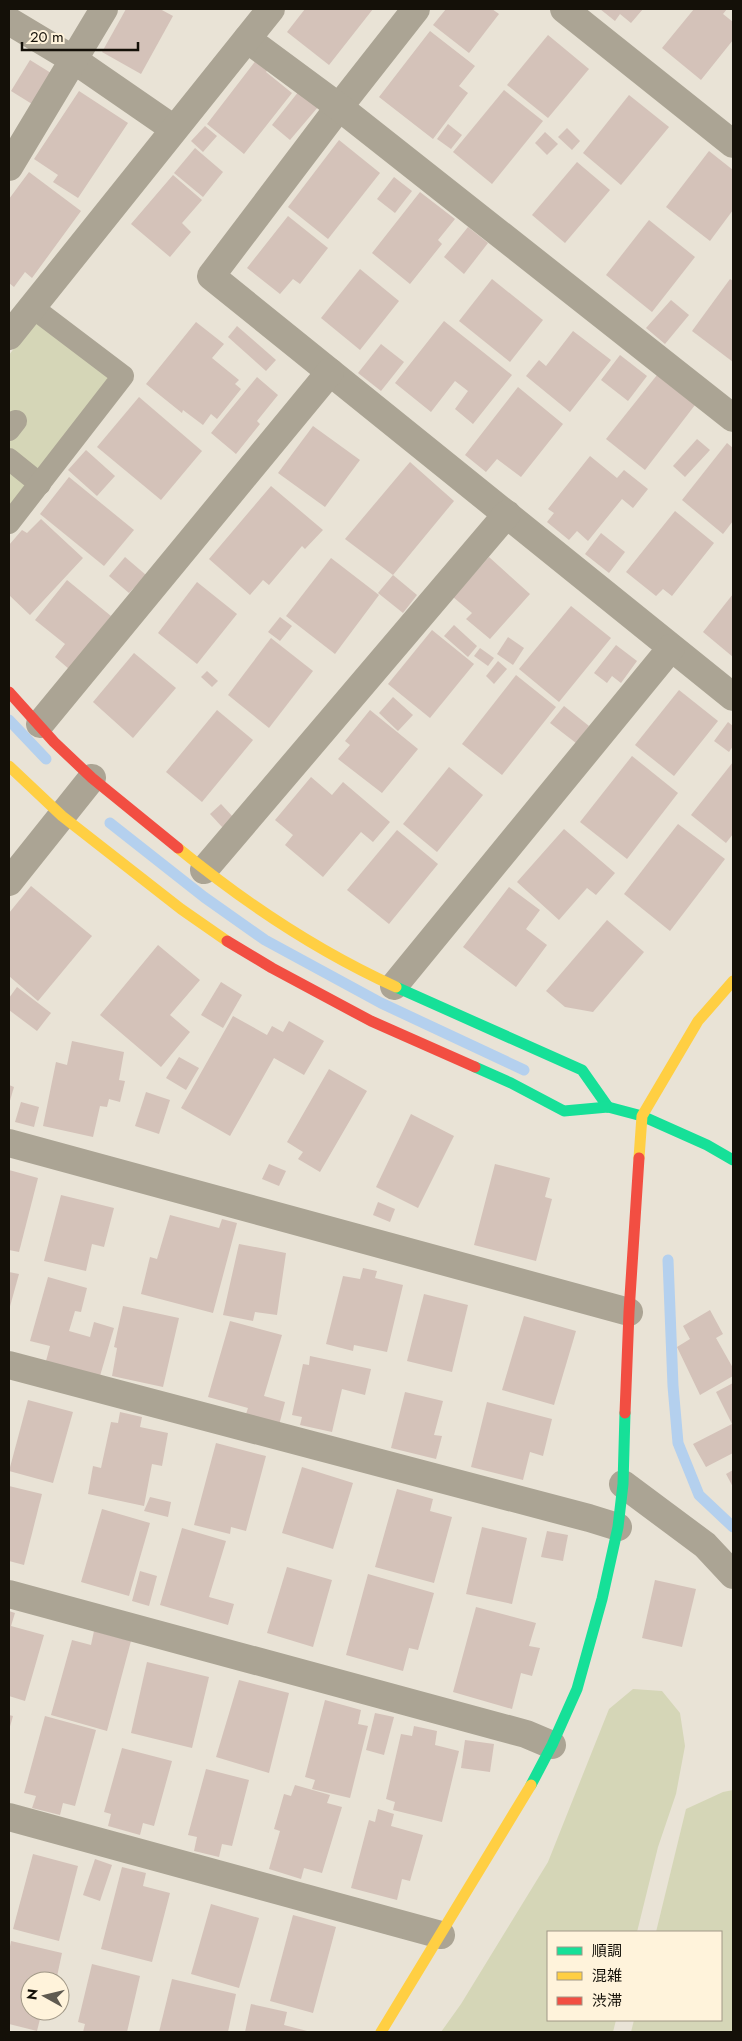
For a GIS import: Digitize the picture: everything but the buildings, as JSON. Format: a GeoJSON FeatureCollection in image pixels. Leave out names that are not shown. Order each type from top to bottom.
{"type":"FeatureCollection","features":[{"type":"Feature","properties":{"kind":"street"},"geometry":{"type":"LineString","coordinates":[[9,167],[104,9]]}},
{"type":"Feature","properties":{"kind":"street"},"geometry":{"type":"LineString","coordinates":[[9,336],[271,9]]}},
{"type":"Feature","properties":{"kind":"street"},"geometry":{"type":"LineString","coordinates":[[416,9],[339,106],[211,276],[733,698]]}},
{"type":"Feature","properties":{"kind":"street"},"geometry":{"type":"LineString","coordinates":[[564,9],[733,144]]}},
{"type":"Feature","properties":{"kind":"street"},"geometry":{"type":"LineString","coordinates":[[9,21],[74,60],[174,129]]}},
{"type":"Feature","properties":{"kind":"street"},"geometry":{"type":"LineString","coordinates":[[247,38],[339,106],[733,418]]}},
{"type":"Feature","properties":{"kind":"street"},"geometry":{"type":"LineString","coordinates":[[40,724],[330,372]]}},
{"type":"Feature","properties":{"kind":"street"},"geometry":{"type":"LineString","coordinates":[[204,870],[507,514]]}},
{"type":"Feature","properties":{"kind":"street"},"geometry":{"type":"LineString","coordinates":[[394,986],[671,648]]}},
{"type":"Feature","properties":{"kind":"street"},"geometry":{"type":"LineString","coordinates":[[9,692],[40,724],[54,742],[92,778],[204,870],[293,933],[342,961],[394,986],[582,1070],[608,1107]]}},
{"type":"Feature","properties":{"kind":"street"},"geometry":{"type":"LineString","coordinates":[[9,766],[62,816],[181,909],[225,940],[371,1021],[512,1083],[564,1112],[608,1107],[642,1116],[707,1145],[733,1160]]}},
{"type":"Feature","properties":{"kind":"street"},"geometry":{"type":"LineString","coordinates":[[9,882],[92,778]]}},
{"type":"Feature","properties":{"kind":"street"},"geometry":{"type":"LineString","coordinates":[[381,2032],[524,1798],[552,1745],[577,1690],[602,1599],[618,1527],[623,1484],[629,1312],[642,1116],[698,1021],[733,981]]}},
{"type":"Feature","properties":{"kind":"street"},"geometry":{"type":"LineString","coordinates":[[9,1143],[629,1312]]}},
{"type":"Feature","properties":{"kind":"street"},"geometry":{"type":"LineString","coordinates":[[9,1365],[618,1527]]}},
{"type":"Feature","properties":{"kind":"street"},"geometry":{"type":"LineString","coordinates":[[623,1484],[705,1545],[733,1575]]}},
{"type":"Feature","properties":{"kind":"street"},"geometry":{"type":"LineString","coordinates":[[9,1594],[526,1734],[552,1745]]}},
{"type":"Feature","properties":{"kind":"street"},"geometry":{"type":"LineString","coordinates":[[9,1817],[441,1935]]}},
{"type":"Feature","properties":{"kind":"lane"},"geometry":{"type":"LineString","coordinates":[[9,523],[124,376],[32,308]]}},
{"type":"Feature","properties":{"kind":"lane"},"geometry":{"type":"LineString","coordinates":[[9,459],[40,484]]}},
{"type":"Feature","properties":{"kind":"green space"},"geometry":{"type":"Polygon","coordinates":[[[37,318],[117,377],[9,515],[9,355],[37,318]]]}},
{"type":"Feature","properties":{"kind":"green space"},"geometry":{"type":"Polygon","coordinates":[[[633,1689],[662,1691],[680,1713],[685,1746],[676,1794],[658,1847],[637,1931],[547,1931],[547,2021],[616,2021],[613,2032],[441,2032],[461,2004],[548,1862],[609,1709],[633,1689]]]}},
{"type":"Feature","properties":{"kind":"green space"},"geometry":{"type":"Polygon","coordinates":[[[733,1790],[733,2032],[631,2032],[634,2021],[722,2021],[722,1931],[656,1931],[686,1809],[723,1792],[733,1790]]]}},
{"type":"Feature","properties":{"kind":"waterway"},"geometry":{"type":"LineString","coordinates":[[9,720],[46,759]]}},
{"type":"Feature","properties":{"kind":"waterway"},"geometry":{"type":"LineString","coordinates":[[110,823],[204,897],[265,940],[381,1003],[524,1070]]}},
{"type":"Feature","properties":{"kind":"waterway"},"geometry":{"type":"LineString","coordinates":[[668,1260],[673,1386],[678,1443],[699,1495],[733,1527]]}},
{"type":"Feature","properties":{"kind":"traffic: fast"},"geometry":{"type":"LineString","coordinates":[[396,987],[582,1070],[608,1107]]}},
{"type":"Feature","properties":{"kind":"traffic: fast"},"geometry":{"type":"LineString","coordinates":[[475,1067],[511,1083],[564,1111],[608,1107],[642,1116],[707,1145],[733,1160]]}},
{"type":"Feature","properties":{"kind":"traffic: fast"},"geometry":{"type":"LineString","coordinates":[[531,1785],[552,1745],[577,1689],[602,1599],[618,1527],[623,1484],[625,1413]]}},
{"type":"Feature","properties":{"kind":"traffic: slow"},"geometry":{"type":"LineString","coordinates":[[9,766],[62,816],[181,909],[227,941]]}},
{"type":"Feature","properties":{"kind":"traffic: slow"},"geometry":{"type":"LineString","coordinates":[[178,848],[229,888],[282,925],[338,958],[396,987]]}},
{"type":"Feature","properties":{"kind":"traffic: slow"},"geometry":{"type":"LineString","coordinates":[[639,1158],[642,1116],[698,1021],[733,981]]}},
{"type":"Feature","properties":{"kind":"traffic: slow"},"geometry":{"type":"LineString","coordinates":[[381,2032],[531,1785]]}},
{"type":"Feature","properties":{"kind":"traffic: jam"},"geometry":{"type":"LineString","coordinates":[[9,692],[54,742],[92,778],[178,848]]}},
{"type":"Feature","properties":{"kind":"traffic: jam"},"geometry":{"type":"LineString","coordinates":[[227,941],[272,968],[371,1021],[475,1067]]}},
{"type":"Feature","properties":{"kind":"traffic: jam"},"geometry":{"type":"LineString","coordinates":[[625,1413],[629,1312],[639,1158]]}}]}
